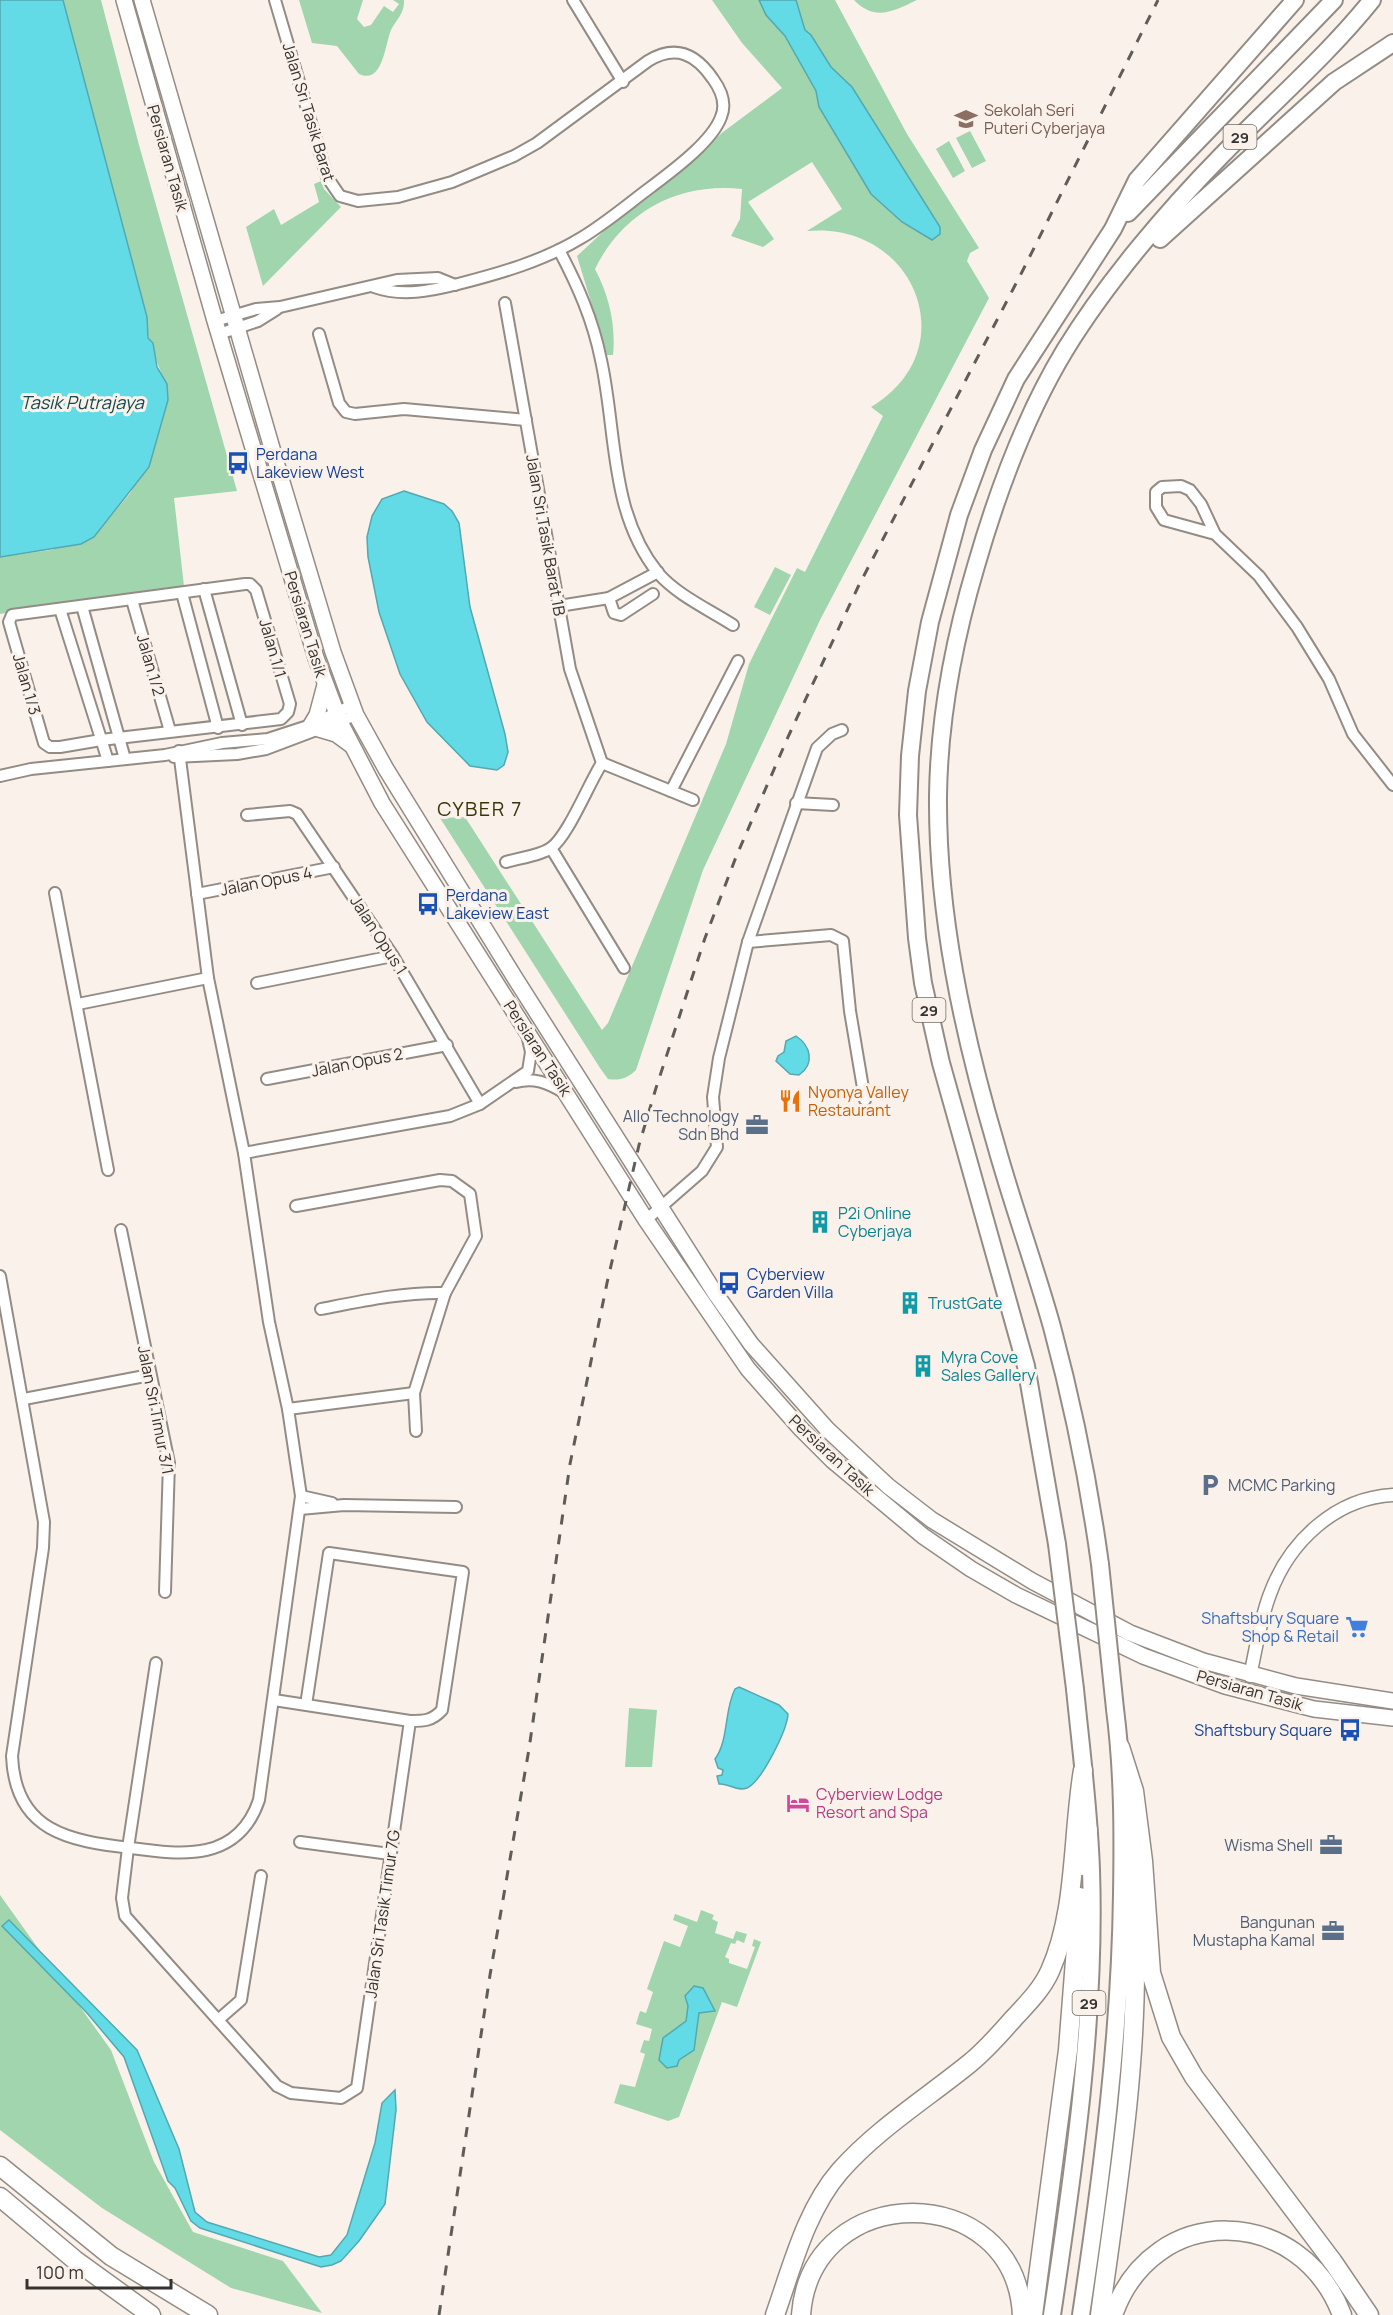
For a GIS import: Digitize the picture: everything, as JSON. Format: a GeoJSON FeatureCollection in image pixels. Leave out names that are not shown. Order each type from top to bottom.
{"type":"FeatureCollection","features":[{"type":"Feature","properties":{"kind":"highway"},"geometry":{"type":"LineString","coordinates":[[1113,229],[1137,180],[1295,0]]}},
{"type":"Feature","properties":{"kind":"highway","name":"29"},"geometry":{"type":"LineString","coordinates":[[1052,2315],[1068,2212],[1085,2063],[1091,1906],[1083,1770],[1057,1544],[1026,1366],[941,1063],[923,983],[914,899],[908,782],[915,709],[930,622],[959,516],[975,471],[1016,379],[1113,229],[1156,181],[1334,0]]}},
{"type":"Feature","properties":{"kind":"highway","name":"29"},"geometry":{"type":"LineString","coordinates":[[1080,2315],[1114,2063],[1124,1836],[1120,1748],[1100,1564],[1090,1496],[1066,1381],[993,1134],[959,997],[944,899],[938,797],[942,738],[957,639],[991,518],[1025,432],[1065,351],[1115,279],[1201,176],[1344,35],[1372,0]]}},
{"type":"Feature","properties":{"kind":"highway"},"geometry":{"type":"LineString","coordinates":[[1115,279],[1334,82],[1393,43]]}},
{"type":"Feature","properties":{"kind":"highway"},"geometry":{"type":"LineString","coordinates":[[1120,1748],[1134,1791],[1143,1861],[1151,1973],[1171,2037],[1194,2076],[1334,2262],[1369,2315]]}},
{"type":"Feature","properties":{"kind":"highway"},"geometry":{"type":"LineString","coordinates":[[775,2315],[807,2228],[840,2171],[876,2137],[990,2045],[1029,2002],[1049,1974],[1061,1944],[1067,1916],[1076,1814],[1083,1770]]}},
{"type":"Feature","properties":{"kind":"highway"},"geometry":{"type":"LineString","coordinates":[[1033,2315],[1068,2050],[1081,1870],[1088,1830]]}},
{"type":"Feature","properties":{"kind":"highway"},"geometry":{"type":"LineString","coordinates":[[1100,2315],[1122,2157],[1135,2012],[1134,1893],[1132,1867],[1124,1836]]}},
{"type":"Feature","properties":{"kind":"highway"},"geometry":{"type":"LineString","coordinates":[[0,2166],[111,2256],[208,2315]]}},
{"type":"Feature","properties":{"kind":"highway"},"geometry":{"type":"LineString","coordinates":[[0,2197],[75,2260],[151,2315]]}},
{"type":"Feature","properties":{"kind":"highway"},"geometry":{"type":"LineString","coordinates":[[801,2315],[810,2274],[829,2248],[844,2235],[866,2222],[894,2213],[928,2212],[960,2222],[989,2243],[1010,2272],[1022,2315]]}},
{"type":"Feature","properties":{"kind":"highway"},"geometry":{"type":"LineString","coordinates":[[1113,2315],[1128,2281],[1149,2258],[1173,2243],[1190,2236],[1222,2230],[1267,2236],[1294,2251],[1324,2280],[1342,2315]]}},
{"type":"Feature","properties":{"kind":"main road","name":"Persiaran Tasik"},"geometry":{"type":"LineString","coordinates":[[124,0],[217,327],[325,685],[338,717],[382,803],[569,1095],[646,1220],[748,1369],[832,1460],[916,1530],[971,1569],[1016,1595],[1143,1656],[1225,1686],[1314,1708],[1393,1718]]}},
{"type":"Feature","properties":{"kind":"main road","name":"Persiaran Tasik"},"geometry":{"type":"LineString","coordinates":[[142,0],[320,609],[354,710],[386,770],[661,1208],[751,1344],[827,1429],[888,1486],[932,1520],[994,1559],[1111,1623],[1173,1651],[1250,1676],[1339,1695],[1393,1701]]}},
{"type":"Feature","properties":{"kind":"main road"},"geometry":{"type":"LineString","coordinates":[[325,685],[315,727],[336,734],[351,745]]}},
{"type":"Feature","properties":{"kind":"street","name":"Jalan Sri Tasik Barat"},"geometry":{"type":"LineString","coordinates":[[217,327],[236,322],[256,309],[280,307],[397,280],[438,278],[455,285],[496,275],[559,250],[594,230],[666,176],[711,133],[722,116],[723,100],[719,88],[702,63],[688,55],[668,53],[655,57],[537,143],[491,167],[452,182],[398,197],[368,201],[348,199],[333,190],[327,177],[275,0]]}},
{"type":"Feature","properties":{"kind":"street"},"geometry":{"type":"LineString","coordinates":[[573,0],[623,82]]}},
{"type":"Feature","properties":{"kind":"street"},"geometry":{"type":"LineString","coordinates":[[559,250],[586,305],[599,350],[621,495],[633,533],[658,572],[682,594],[733,625]]}},
{"type":"Feature","properties":{"kind":"street","name":"Jalan Sri Tasik Barat 1B"},"geometry":{"type":"LineString","coordinates":[[505,303],[570,669],[602,763]]}},
{"type":"Feature","properties":{"kind":"street"},"geometry":{"type":"LineString","coordinates":[[319,334],[340,406],[350,414],[404,409],[526,420]]}},
{"type":"Feature","properties":{"kind":"street"},"geometry":{"type":"LineString","coordinates":[[1215,534],[1164,520],[1156,507],[1156,492],[1162,486],[1170,485],[1190,490],[1201,504],[1215,534],[1259,576],[1297,627],[1329,679],[1353,734],[1393,785]]}},
{"type":"Feature","properties":{"kind":"street"},"geometry":{"type":"LineString","coordinates":[[559,606],[609,598],[658,572]]}},
{"type":"Feature","properties":{"kind":"street","name":"Jalan 1/1"},"geometry":{"type":"LineString","coordinates":[[204,589],[245,584],[253,586],[290,704],[288,712],[281,719],[242,725]]}},
{"type":"Feature","properties":{"kind":"street"},"geometry":{"type":"LineString","coordinates":[[101,740],[242,725],[204,589],[60,609],[101,740],[108,761]]}},
{"type":"Feature","properties":{"kind":"street"},"geometry":{"type":"LineString","coordinates":[[182,593],[219,728]]}},
{"type":"Feature","properties":{"kind":"street"},"geometry":{"type":"LineString","coordinates":[[609,598],[614,613],[621,615],[653,594]]}},
{"type":"Feature","properties":{"kind":"street","name":"Jalan 1/2"},"geometry":{"type":"LineString","coordinates":[[132,600],[170,731]]}},
{"type":"Feature","properties":{"kind":"street"},"geometry":{"type":"LineString","coordinates":[[82,606],[126,759]]}},
{"type":"Feature","properties":{"kind":"street","name":"Jalan 1/3"},"geometry":{"type":"LineString","coordinates":[[60,609],[16,614],[9,618],[43,738],[47,746],[55,748],[101,740]]}},
{"type":"Feature","properties":{"kind":"street"},"geometry":{"type":"LineString","coordinates":[[671,791],[738,661]]}},
{"type":"Feature","properties":{"kind":"street"},"geometry":{"type":"LineString","coordinates":[[0,776],[31,769],[205,751],[237,754],[283,740],[354,710]]}},
{"type":"Feature","properties":{"kind":"street"},"geometry":{"type":"LineString","coordinates":[[646,1220],[702,1171],[717,1147],[713,1097],[719,1058],[748,942],[817,748],[832,734],[842,730]]}},
{"type":"Feature","properties":{"kind":"street"},"geometry":{"type":"LineString","coordinates":[[0,1275],[24,1399],[44,1522],[14,1745],[15,1782],[28,1810],[54,1831],[86,1843],[177,1854],[200,1852],[223,1845],[243,1829],[255,1812],[259,1800],[301,1496],[288,1409],[269,1322],[244,1153],[208,978],[179,755]]}},
{"type":"Feature","properties":{"kind":"street"},"geometry":{"type":"LineString","coordinates":[[506,862],[551,848],[575,814],[589,783],[602,763],[693,800]]}},
{"type":"Feature","properties":{"kind":"street"},"geometry":{"type":"LineString","coordinates":[[796,803],[833,805]]}},
{"type":"Feature","properties":{"kind":"street","name":"Jalan Opus 1"},"geometry":{"type":"LineString","coordinates":[[247,815],[290,811],[297,814],[393,956],[480,1104]]}},
{"type":"Feature","properties":{"kind":"street"},"geometry":{"type":"LineString","coordinates":[[551,848],[624,968]]}},
{"type":"Feature","properties":{"kind":"street","name":"Jalan Opus 4"},"geometry":{"type":"LineString","coordinates":[[196,894],[334,867]]}},
{"type":"Feature","properties":{"kind":"street"},"geometry":{"type":"LineString","coordinates":[[55,893],[108,1170]]}},
{"type":"Feature","properties":{"kind":"street"},"geometry":{"type":"LineString","coordinates":[[748,942],[831,935],[843,941],[850,1011],[865,1100]]}},
{"type":"Feature","properties":{"kind":"street"},"geometry":{"type":"LineString","coordinates":[[257,983],[393,956]]}},
{"type":"Feature","properties":{"kind":"street"},"geometry":{"type":"LineString","coordinates":[[78,1004],[208,978]]}},
{"type":"Feature","properties":{"kind":"street"},"geometry":{"type":"LineString","coordinates":[[244,1153],[450,1116],[480,1104],[528,1071],[531,1052],[526,1029]]}},
{"type":"Feature","properties":{"kind":"street","name":"Jalan Opus 2"},"geometry":{"type":"LineString","coordinates":[[267,1079],[447,1045]]}},
{"type":"Feature","properties":{"kind":"street"},"geometry":{"type":"LineString","coordinates":[[509,1084],[534,1080],[547,1083],[569,1095]]}},
{"type":"Feature","properties":{"kind":"street"},"geometry":{"type":"LineString","coordinates":[[296,1206],[398,1186],[452,1181],[470,1194],[476,1236],[445,1293],[414,1393],[416,1431]]}},
{"type":"Feature","properties":{"kind":"street","name":"Jalan Sri Timur 3/1"},"geometry":{"type":"LineString","coordinates":[[121,1230],[169,1470],[165,1592]]}},
{"type":"Feature","properties":{"kind":"street"},"geometry":{"type":"LineString","coordinates":[[321,1309],[377,1298],[445,1293]]}},
{"type":"Feature","properties":{"kind":"street"},"geometry":{"type":"LineString","coordinates":[[24,1399],[150,1375]]}},
{"type":"Feature","properties":{"kind":"street"},"geometry":{"type":"LineString","coordinates":[[288,1409],[414,1393]]}},
{"type":"Feature","properties":{"kind":"street"},"geometry":{"type":"LineString","coordinates":[[1250,1676],[1269,1596],[1296,1547],[1319,1522],[1351,1505],[1393,1495]]}},
{"type":"Feature","properties":{"kind":"street"},"geometry":{"type":"LineString","coordinates":[[301,1496],[344,1505]]}},
{"type":"Feature","properties":{"kind":"street"},"geometry":{"type":"LineString","coordinates":[[300,1509],[344,1505],[456,1507]]}},
{"type":"Feature","properties":{"kind":"street"},"geometry":{"type":"LineString","coordinates":[[274,1700],[306,1705],[410,1721],[426,1721],[435,1718],[442,1710],[463,1572],[332,1552],[328,1556],[306,1705]]}},
{"type":"Feature","properties":{"kind":"street"},"geometry":{"type":"LineString","coordinates":[[156,1663],[128,1848],[122,1898],[125,1916],[218,2020],[241,2000],[261,1876]]}},
{"type":"Feature","properties":{"kind":"street","name":"Jalan Sri Tasik Timur 7G"},"geometry":{"type":"LineString","coordinates":[[218,2020],[277,2086],[291,2093],[341,2098],[357,2088],[410,1721]]}},
{"type":"Feature","properties":{"kind":"street"},"geometry":{"type":"LineString","coordinates":[[300,1842],[390,1854]]}},
{"type":"Feature","properties":{"kind":"green space"},"geometry":{"type":"Polygon","coordinates":[[[63,0],[101,0],[139,145],[237,491],[174,498],[184,586],[0,614],[0,557],[51,550],[94,537],[131,492],[167,384],[147,331],[147,317],[63,0]]]}},
{"type":"Feature","properties":{"kind":"green space"},"geometry":{"type":"Polygon","coordinates":[[[299,0],[363,0],[357,19],[364,27],[371,25],[384,6],[393,12],[399,4],[393,0],[404,0],[404,5],[402,13],[391,30],[378,69],[367,76],[359,74],[337,46],[312,43],[299,0]]]}},
{"type":"Feature","properties":{"kind":"green space"},"geometry":{"type":"Polygon","coordinates":[[[712,0],[835,0],[907,134],[979,248],[970,253],[967,261],[989,298],[820,620],[703,870],[636,1070],[624,1078],[612,1080],[608,1079],[600,1068],[440,818],[465,817],[602,1030],[608,1023],[726,744],[749,664],[797,568],[805,572],[883,416],[871,407],[900,383],[917,354],[921,324],[915,294],[900,267],[876,246],[845,233],[807,231],[842,209],[812,162],[748,202],[774,239],[763,247],[731,236],[740,219],[742,189],[718,188],[675,196],[655,205],[621,231],[595,269],[608,300],[612,321],[613,355],[607,355],[577,256],[605,230],[662,187],[723,132],[782,88],[742,43],[712,0]]]}},
{"type":"Feature","properties":{"kind":"green space"},"geometry":{"type":"Polygon","coordinates":[[[854,0],[917,0],[892,11],[877,13],[869,11],[854,0]]]}},
{"type":"Feature","properties":{"kind":"green space"},"geometry":{"type":"Polygon","coordinates":[[[970,131],[986,161],[972,168],[956,138],[970,131]]]}},
{"type":"Feature","properties":{"kind":"green space"},"geometry":{"type":"Polygon","coordinates":[[[949,141],[965,171],[953,178],[936,149],[949,141]]]}},
{"type":"Feature","properties":{"kind":"green space"},"geometry":{"type":"Polygon","coordinates":[[[321,181],[324,189],[341,207],[263,286],[246,227],[274,209],[281,225],[319,202],[314,184],[321,181]]]}},
{"type":"Feature","properties":{"kind":"green space"},"geometry":{"type":"Polygon","coordinates":[[[775,567],[791,575],[770,615],[754,607],[775,567]]]}},
{"type":"Feature","properties":{"kind":"green space"},"geometry":{"type":"Polygon","coordinates":[[[629,1708],[657,1710],[652,1767],[625,1767],[629,1708]]]}},
{"type":"Feature","properties":{"kind":"green space"},"geometry":{"type":"Polygon","coordinates":[[[0,1895],[111,2050],[154,2162],[193,2232],[283,2261],[322,2313],[231,2288],[102,2208],[0,2130],[0,1895]]]}},
{"type":"Feature","properties":{"kind":"green space"},"geometry":{"type":"Polygon","coordinates":[[[701,1910],[714,1915],[712,1919],[718,1922],[715,1933],[733,1939],[736,1931],[747,1934],[744,1943],[737,1940],[735,1944],[731,1943],[725,1957],[729,1959],[729,1963],[747,1969],[755,1947],[752,1946],[754,1939],[761,1942],[737,2007],[722,2002],[679,2117],[668,2121],[614,2103],[620,2084],[635,2087],[645,2054],[640,2052],[644,2040],[649,2041],[652,2029],[636,2024],[640,2011],[646,2013],[653,1992],[647,1989],[664,1941],[680,1947],[688,1926],[673,1920],[675,1914],[697,1922],[701,1910]]]}},
{"type":"Feature","properties":{"kind":"water","name":"Tasik Putrajaya"},"geometry":{"type":"Polygon","coordinates":[[[0,0],[63,0],[147,317],[148,338],[153,343],[157,367],[167,384],[168,400],[149,467],[94,537],[81,544],[0,557],[0,0]]]}},
{"type":"Feature","properties":{"kind":"water"},"geometry":{"type":"Polygon","coordinates":[[[759,0],[796,0],[805,30],[811,35],[831,67],[852,87],[940,227],[940,234],[932,240],[902,222],[871,194],[819,107],[816,91],[785,36],[766,15],[759,0]]]}},
{"type":"Feature","properties":{"kind":"water"},"geometry":{"type":"Polygon","coordinates":[[[404,491],[444,504],[452,511],[459,523],[470,607],[508,752],[504,765],[497,770],[470,766],[427,722],[400,674],[379,612],[368,557],[367,537],[372,516],[382,499],[404,491]]]}},
{"type":"Feature","properties":{"kind":"water"},"geometry":{"type":"Polygon","coordinates":[[[796,1036],[805,1045],[809,1055],[807,1066],[799,1075],[790,1074],[776,1061],[778,1056],[784,1052],[786,1041],[796,1036]]]}},
{"type":"Feature","properties":{"kind":"water"},"geometry":{"type":"Polygon","coordinates":[[[739,1687],[779,1705],[788,1714],[773,1754],[760,1776],[743,1789],[719,1784],[717,1776],[722,1775],[723,1770],[718,1768],[715,1759],[725,1734],[732,1697],[735,1689],[739,1687]]]}},
{"type":"Feature","properties":{"kind":"water"},"geometry":{"type":"Polygon","coordinates":[[[9,1920],[137,2050],[179,2149],[195,2212],[207,2222],[319,2257],[331,2255],[347,2235],[375,2143],[382,2103],[395,2090],[396,2110],[385,2204],[359,2241],[341,2261],[321,2267],[200,2228],[191,2221],[175,2188],[168,2181],[124,2057],[87,2013],[2,1926],[9,1920]]]}},
{"type":"Feature","properties":{"kind":"water"},"geometry":{"type":"Polygon","coordinates":[[[694,1986],[703,1988],[715,2011],[699,2013],[694,2050],[679,2060],[677,2066],[667,2068],[659,2060],[663,2038],[686,2021],[688,2006],[685,1996],[694,1986]]]}},
{"type":"Feature","properties":{"kind":"railway"},"geometry":{"type":"LineString","coordinates":[[439,2315],[490,1975],[529,1749],[570,1464],[607,1283],[639,1145],[656,1088],[705,938],[736,857],[788,737],[858,587],[1023,270],[1158,0]]}},
{"type":"Feature","properties":{"kind":"place","name":"Sekolah Seri Puteri Cyberjaya"},"geometry":{"type":"Point","coordinates":[966,119]}},
{"type":"Feature","properties":{"kind":"place","name":"Perdana Lakeview West"},"geometry":{"type":"Point","coordinates":[238,463]}},
{"type":"Feature","properties":{"kind":"place","name":"Perdana Lakeview East"},"geometry":{"type":"Point","coordinates":[428,904]}},
{"type":"Feature","properties":{"kind":"place","name":"Nyonya Valley Restaurant"},"geometry":{"type":"Point","coordinates":[790,1101]}},
{"type":"Feature","properties":{"kind":"place","name":"Allo Technology Sdn Bhd"},"geometry":{"type":"Point","coordinates":[757,1125]}},
{"type":"Feature","properties":{"kind":"place","name":"P2i Online Cyberjaya"},"geometry":{"type":"Point","coordinates":[820,1222]}},
{"type":"Feature","properties":{"kind":"place","name":"Cyberview Garden Villa"},"geometry":{"type":"Point","coordinates":[729,1283]}},
{"type":"Feature","properties":{"kind":"place","name":"TrustGate"},"geometry":{"type":"Point","coordinates":[910,1303]}},
{"type":"Feature","properties":{"kind":"place","name":"Myra Cove Sales Gallery"},"geometry":{"type":"Point","coordinates":[923,1366]}},
{"type":"Feature","properties":{"kind":"place","name":"MCMC Parking"},"geometry":{"type":"Point","coordinates":[1210,1485]}},
{"type":"Feature","properties":{"kind":"place","name":"Shaftsbury Square Shop & Retail"},"geometry":{"type":"Point","coordinates":[1357,1627]}},
{"type":"Feature","properties":{"kind":"place","name":"Shaftsbury Square"},"geometry":{"type":"Point","coordinates":[1350,1730]}},
{"type":"Feature","properties":{"kind":"place","name":"Cyberview Lodge Resort and Spa"},"geometry":{"type":"Point","coordinates":[798,1803]}},
{"type":"Feature","properties":{"kind":"place","name":"Wisma Shell"},"geometry":{"type":"Point","coordinates":[1331,1845]}},
{"type":"Feature","properties":{"kind":"place","name":"Bangunan Mustapha Kamal"},"geometry":{"type":"Point","coordinates":[1333,1931]}},
{"type":"Feature","properties":{"kind":"district","name":"CYBER 7"},"geometry":{"type":"Point","coordinates":[480,808]}}]}
